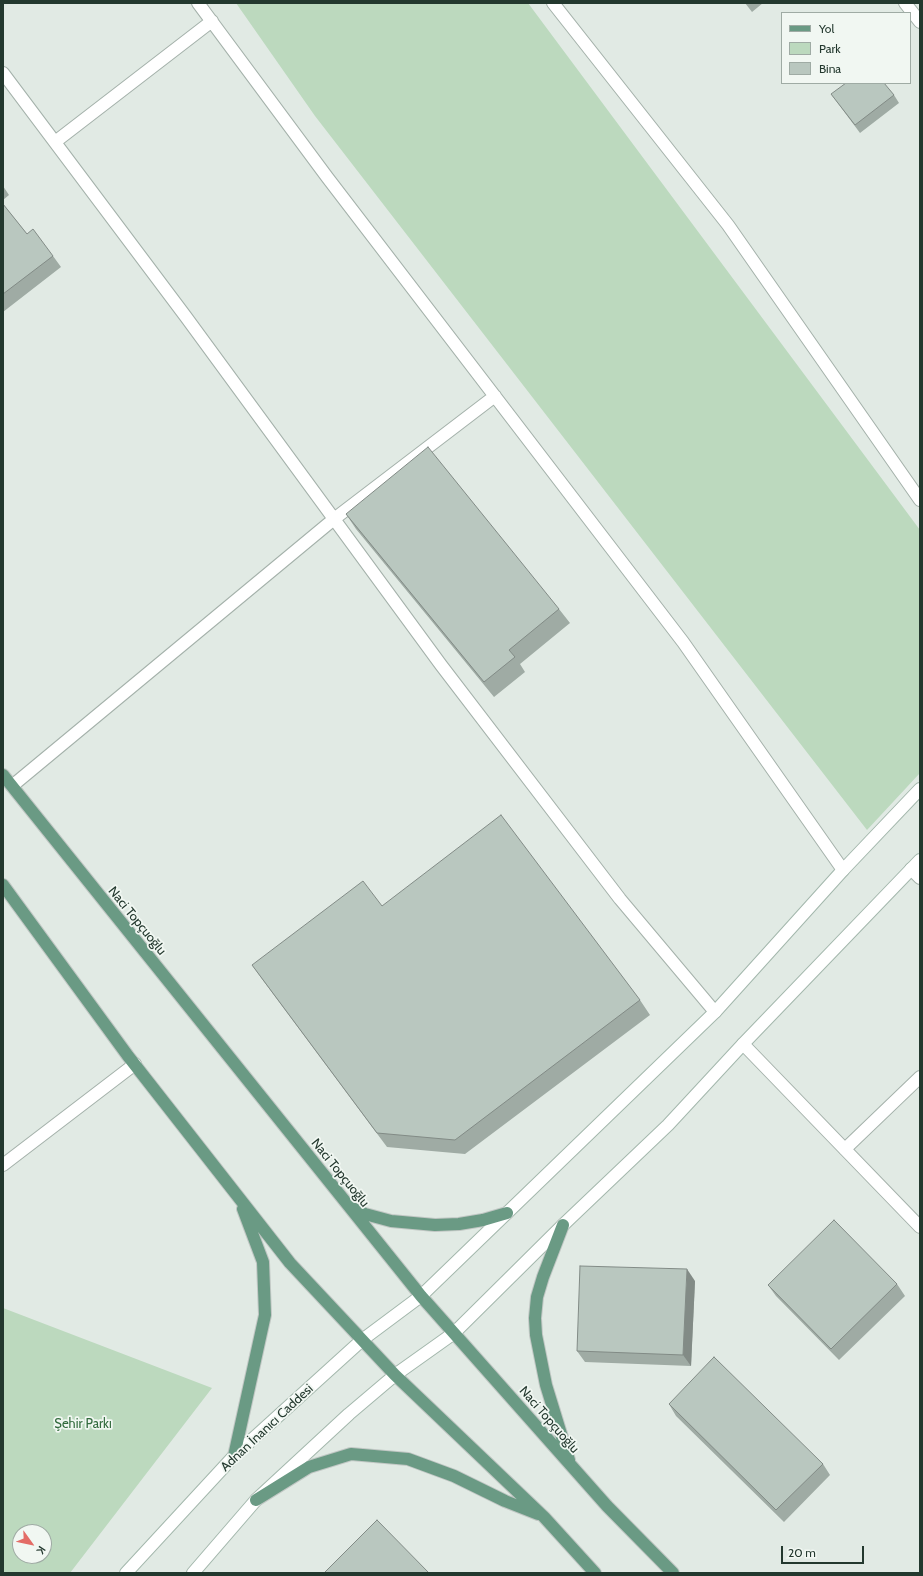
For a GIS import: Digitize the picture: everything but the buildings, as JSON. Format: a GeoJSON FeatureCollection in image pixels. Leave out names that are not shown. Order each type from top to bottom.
{"type":"FeatureCollection","features":[{"type":"Feature","properties":{"kind":"main road","name":"Naci Topçuoğlu"},"geometry":{"type":"LineString","coordinates":[[3,775],[421,1296],[607,1506],[673,1573]]}},
{"type":"Feature","properties":{"kind":"main road"},"geometry":{"type":"LineString","coordinates":[[3,885],[135,1064],[290,1264],[395,1374],[544,1517],[595,1573]]}},
{"type":"Feature","properties":{"kind":"main road"},"geometry":{"type":"LineString","coordinates":[[234,1456],[265,1315],[262,1262],[238,1197]]}},
{"type":"Feature","properties":{"kind":"main road"},"geometry":{"type":"LineString","coordinates":[[350,1207],[366,1214],[391,1221],[435,1225],[459,1224],[477,1221],[507,1213]]}},
{"type":"Feature","properties":{"kind":"main road"},"geometry":{"type":"LineString","coordinates":[[563,1225],[543,1277],[537,1297],[535,1318],[536,1334],[546,1385],[570,1465]]}},
{"type":"Feature","properties":{"kind":"main road"},"geometry":{"type":"LineString","coordinates":[[256,1500],[309,1467],[351,1454],[408,1459],[454,1476],[505,1501],[544,1517]]}},
{"type":"Feature","properties":{"kind":"street"},"geometry":{"type":"LineString","coordinates":[[198,3],[327,177],[683,642],[843,870]]}},
{"type":"Feature","properties":{"kind":"street"},"geometry":{"type":"LineString","coordinates":[[553,3],[728,225],[920,500]]}},
{"type":"Feature","properties":{"kind":"street"},"geometry":{"type":"LineString","coordinates":[[905,3],[920,22]]}},
{"type":"Feature","properties":{"kind":"street"},"geometry":{"type":"LineString","coordinates":[[55,142],[212,21]]}},
{"type":"Feature","properties":{"kind":"street"},"geometry":{"type":"LineString","coordinates":[[3,73],[186,317],[441,665],[620,899],[715,1012]]}},
{"type":"Feature","properties":{"kind":"street"},"geometry":{"type":"LineString","coordinates":[[12,786],[334,519],[495,396]]}},
{"type":"Feature","properties":{"kind":"street","name":"Adnan İnanıcı Caddesi"},"geometry":{"type":"LineString","coordinates":[[126,1573],[234,1456],[362,1340],[421,1296],[715,1012],[843,870],[920,789]]}},
{"type":"Feature","properties":{"kind":"street"},"geometry":{"type":"LineString","coordinates":[[193,1573],[256,1500],[349,1414],[395,1374],[454,1334],[563,1225],[668,1125],[743,1044],[920,860]]}},
{"type":"Feature","properties":{"kind":"street"},"geometry":{"type":"LineString","coordinates":[[911,869],[920,878]]}},
{"type":"Feature","properties":{"kind":"street"},"geometry":{"type":"LineString","coordinates":[[743,1044],[920,1226]]}},
{"type":"Feature","properties":{"kind":"street"},"geometry":{"type":"LineString","coordinates":[[3,1165],[135,1064]]}},
{"type":"Feature","properties":{"kind":"street"},"geometry":{"type":"LineString","coordinates":[[845,1149],[920,1077]]}},
{"type":"Feature","properties":{"kind":"green space"},"geometry":{"type":"Polygon","coordinates":[[[236,3],[528,3],[920,530],[920,773],[867,830],[315,116],[236,3]]]}},
{"type":"Feature","properties":{"kind":"green space","name":"Şehir Parkı"},"geometry":{"type":"Polygon","coordinates":[[[3,1308],[212,1388],[70,1573],[3,1573],[3,1308]]]}}]}
